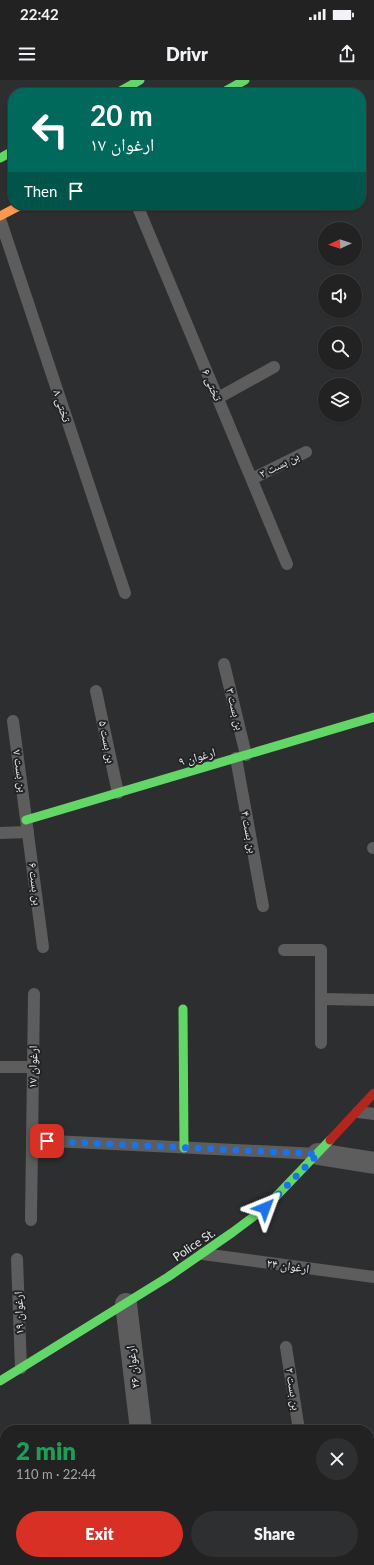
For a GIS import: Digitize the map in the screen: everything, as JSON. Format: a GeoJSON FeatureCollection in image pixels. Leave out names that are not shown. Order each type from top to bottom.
{"type":"FeatureCollection","features":[{"type":"Feature","properties":{"kind":"street"},"geometry":{"type":"LineString","coordinates":[[126,88],[140,80]]}},
{"type":"Feature","properties":{"kind":"street"},"geometry":{"type":"LineString","coordinates":[[231,88],[245,80]]}},
{"type":"Feature","properties":{"kind":"street"},"geometry":{"type":"LineString","coordinates":[[0,216],[11,210]]}},
{"type":"Feature","properties":{"kind":"street","name":"ارغوان ۹"},"geometry":{"type":"LineString","coordinates":[[27,826],[118,793],[374,717]]}},
{"type":"Feature","properties":{"kind":"street"},"geometry":{"type":"LineString","coordinates":[[183,1009],[184,1148]]}},
{"type":"Feature","properties":{"kind":"street","name":"Police St."},"geometry":{"type":"LineString","coordinates":[[0,1381],[126,1304],[202,1254],[265,1208],[358,1112],[374,1093]]}},
{"type":"Feature","properties":{"kind":"street"},"geometry":{"type":"LineString","coordinates":[[318,1154],[374,1163]]}},
{"type":"Feature","properties":{"kind":"street","name":"ارغوان ۲۶"},"geometry":{"type":"LineString","coordinates":[[126,1304],[140,1425]]}},
{"type":"Feature","properties":{"kind":"lane","name":"تختی ۶"},"geometry":{"type":"LineString","coordinates":[[140,210],[287,564]]}},
{"type":"Feature","properties":{"kind":"lane","name":"تختی ۸"},"geometry":{"type":"LineString","coordinates":[[0,219],[125,593]]}},
{"type":"Feature","properties":{"kind":"lane"},"geometry":{"type":"LineString","coordinates":[[218,398],[274,367]]}},
{"type":"Feature","properties":{"kind":"lane","name":"بن بست ۲"},"geometry":{"type":"LineString","coordinates":[[252,479],[306,452]]}},
{"type":"Feature","properties":{"kind":"lane","name":"بن بست ۳"},"geometry":{"type":"LineString","coordinates":[[224,664],[241,756]]}},
{"type":"Feature","properties":{"kind":"lane","name":"بن بست ۵"},"geometry":{"type":"LineString","coordinates":[[96,691],[118,793]]}},
{"type":"Feature","properties":{"kind":"lane","name":"بن بست ۷"},"geometry":{"type":"LineString","coordinates":[[13,721],[27,826]]}},
{"type":"Feature","properties":{"kind":"lane","name":"بن بست ۴"},"geometry":{"type":"LineString","coordinates":[[241,756],[263,906]]}},
{"type":"Feature","properties":{"kind":"lane"},"geometry":{"type":"LineString","coordinates":[[0,833],[27,826]]}},
{"type":"Feature","properties":{"kind":"lane","name":"بن بست ۶"},"geometry":{"type":"LineString","coordinates":[[27,826],[43,947]]}},
{"type":"Feature","properties":{"kind":"lane"},"geometry":{"type":"LineString","coordinates":[[284,950],[321,950],[321,1043]]}},
{"type":"Feature","properties":{"kind":"lane","name":"ارغوان ۱۷"},"geometry":{"type":"LineString","coordinates":[[31,1220],[34,994]]}},
{"type":"Feature","properties":{"kind":"lane"},"geometry":{"type":"LineString","coordinates":[[321,999],[374,1000]]}},
{"type":"Feature","properties":{"kind":"lane"},"geometry":{"type":"LineString","coordinates":[[0,1067],[33,1068]]}},
{"type":"Feature","properties":{"kind":"lane"},"geometry":{"type":"LineString","coordinates":[[358,1112],[374,1114]]}},
{"type":"Feature","properties":{"kind":"lane"},"geometry":{"type":"LineString","coordinates":[[32,1140],[318,1154]]}},
{"type":"Feature","properties":{"kind":"lane","name":"ارغوان ۲۴"},"geometry":{"type":"LineString","coordinates":[[202,1254],[374,1277]]}},
{"type":"Feature","properties":{"kind":"lane","name":"ارغوان ۱۹"},"geometry":{"type":"LineString","coordinates":[[17,1258],[20,1368]]}},
{"type":"Feature","properties":{"kind":"lane","name":"بن بست ۲"},"geometry":{"type":"LineString","coordinates":[[286,1347],[298,1425]]}},
{"type":"Feature","properties":{"kind":"traffic: fast"},"geometry":{"type":"LineString","coordinates":[[126,88],[140,80]]}},
{"type":"Feature","properties":{"kind":"traffic: fast"},"geometry":{"type":"LineString","coordinates":[[231,88],[245,80]]}},
{"type":"Feature","properties":{"kind":"traffic: fast"},"geometry":{"type":"LineString","coordinates":[[0,158],[8,154]]}},
{"type":"Feature","properties":{"kind":"traffic: fast"},"geometry":{"type":"LineString","coordinates":[[26,820],[374,717]]}},
{"type":"Feature","properties":{"kind":"traffic: fast"},"geometry":{"type":"LineString","coordinates":[[183,1009],[184,1148]]}},
{"type":"Feature","properties":{"kind":"traffic: fast"},"geometry":{"type":"LineString","coordinates":[[0,1381],[168,1277],[233,1232],[265,1208],[330,1140]]}},
{"type":"Feature","properties":{"kind":"traffic: slow"},"geometry":{"type":"LineString","coordinates":[[0,216],[11,210]]}},
{"type":"Feature","properties":{"kind":"traffic: jam"},"geometry":{"type":"LineString","coordinates":[[330,1140],[374,1093]]}},
{"type":"Feature","properties":{"kind":"route"},"geometry":{"type":"LineString","coordinates":[[47,1141],[318,1154],[265,1208]]}}]}
